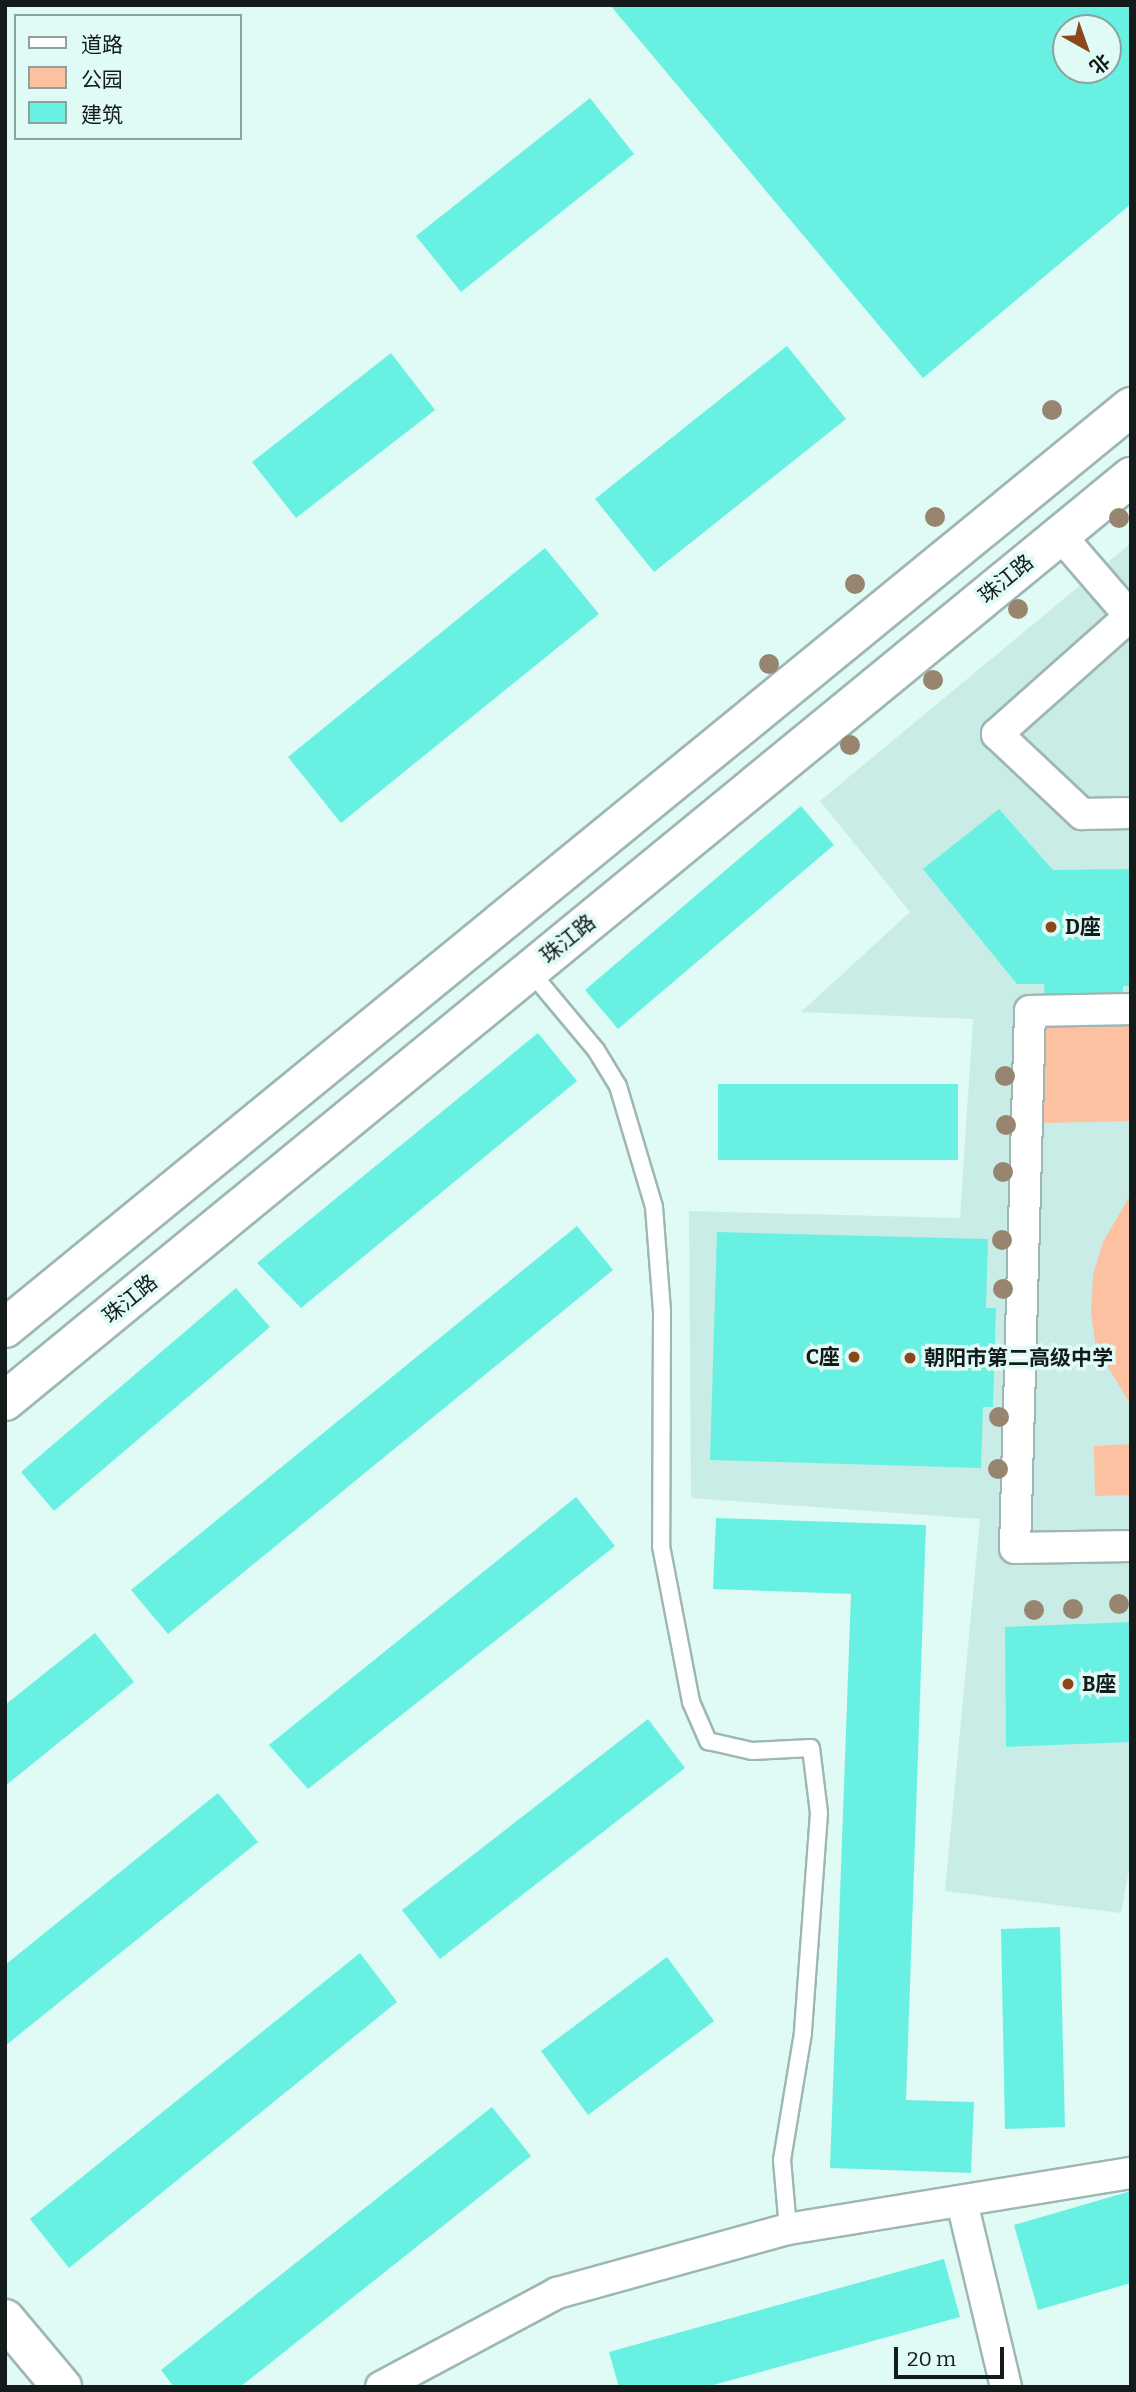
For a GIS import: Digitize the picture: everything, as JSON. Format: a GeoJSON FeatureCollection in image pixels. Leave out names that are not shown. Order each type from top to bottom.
{"type":"FeatureCollection","features":[{"type":"Feature","properties":{"kind":"main road"},"geometry":{"type":"LineString","coordinates":[[5,1328],[1131,407]]}},
{"type":"Feature","properties":{"kind":"main road","name":"珠江路"},"geometry":{"type":"LineString","coordinates":[[5,1401],[1131,477]]}},
{"type":"Feature","properties":{"kind":"main road"},"geometry":{"type":"LineString","coordinates":[[5,2319],[62,2387]]}},
{"type":"Feature","properties":{"kind":"street"},"geometry":{"type":"LineString","coordinates":[[1060,535],[1130,616],[997,734],[1082,814],[1131,813]]}},
{"type":"Feature","properties":{"kind":"street"},"geometry":{"type":"LineString","coordinates":[[1131,1009],[1030,1011],[1015,1549],[1131,1546]]}},
{"type":"Feature","properties":{"kind":"street"},"geometry":{"type":"LineString","coordinates":[[382,2387],[557,2292],[788,2230],[1131,2172]]}},
{"type":"Feature","properties":{"kind":"street"},"geometry":{"type":"LineString","coordinates":[[962,2202],[1006,2387]]}},
{"type":"Feature","properties":{"kind":"lane"},"geometry":{"type":"LineString","coordinates":[[530,971],[596,1050],[618,1086],[654,1207],[662,1312],[661,1546],[691,1702],[708,1741],[752,1751],[811,1748],[819,1813],[803,2033],[782,2160],[788,2230]]}},
{"type":"Feature","properties":{"kind":"shaded area","name":"朝阳市第二高级中学"},"geometry":{"type":"Polygon","coordinates":[[[1131,543],[1131,1859],[1121,1913],[945,1891],[980,1519],[691,1498],[689,1211],[960,1218],[973,1019],[801,1012],[910,912],[820,801],[1131,543]]]}},
{"type":"Feature","properties":{"kind":"green space"},"geometry":{"type":"Polygon","coordinates":[[[1131,1018],[1131,1121],[1043,1123],[1041,1020],[1131,1018]]]}},
{"type":"Feature","properties":{"kind":"green space"},"geometry":{"type":"Polygon","coordinates":[[[1131,1194],[1131,1405],[1096,1348],[1091,1313],[1093,1275],[1103,1242],[1131,1194]]]}},
{"type":"Feature","properties":{"kind":"green space"},"geometry":{"type":"Polygon","coordinates":[[[1131,1444],[1131,1495],[1095,1496],[1094,1446],[1131,1444]]]}},
{"type":"Feature","properties":{"kind":"building"},"geometry":{"type":"Polygon","coordinates":[[[610,5],[1131,5],[1131,204],[923,378],[610,5]]]}},
{"type":"Feature","properties":{"kind":"building"},"geometry":{"type":"Polygon","coordinates":[[[590,98],[634,154],[461,292],[416,236],[590,98]]]}},
{"type":"Feature","properties":{"kind":"building"},"geometry":{"type":"Polygon","coordinates":[[[787,346],[846,419],[654,572],[595,499],[787,346]]]}},
{"type":"Feature","properties":{"kind":"building"},"geometry":{"type":"Polygon","coordinates":[[[391,353],[435,410],[296,518],[252,462],[391,353]]]}},
{"type":"Feature","properties":{"kind":"building"},"geometry":{"type":"Polygon","coordinates":[[[545,548],[599,614],[341,823],[288,757],[545,548]]]}},
{"type":"Feature","properties":{"kind":"building"},"geometry":{"type":"Polygon","coordinates":[[[801,806],[834,845],[618,1029],[585,990],[801,806]]]}},
{"type":"Feature","properties":{"kind":"building","name":"D座"},"geometry":{"type":"Polygon","coordinates":[[[999,809],[1053,870],[1131,869],[1131,986],[1123,986],[1123,1001],[1045,1001],[1044,984],[1017,984],[923,869],[999,809]]]}},
{"type":"Feature","properties":{"kind":"building"},"geometry":{"type":"Polygon","coordinates":[[[538,1033],[577,1081],[301,1308],[257,1263],[538,1033]]]}},
{"type":"Feature","properties":{"kind":"building"},"geometry":{"type":"Polygon","coordinates":[[[718,1084],[958,1084],[958,1160],[718,1160],[718,1084]]]}},
{"type":"Feature","properties":{"kind":"building"},"geometry":{"type":"Polygon","coordinates":[[[577,1226],[613,1270],[168,1634],[131,1590],[577,1226]]]}},
{"type":"Feature","properties":{"kind":"building","name":"C座"},"geometry":{"type":"Polygon","coordinates":[[[717,1232],[988,1239],[986,1308],[996,1308],[993,1407],[983,1407],[981,1468],[710,1460],[717,1232]]]}},
{"type":"Feature","properties":{"kind":"building"},"geometry":{"type":"Polygon","coordinates":[[[236,1288],[270,1327],[54,1511],[21,1472],[236,1288]]]}},
{"type":"Feature","properties":{"kind":"building"},"geometry":{"type":"Polygon","coordinates":[[[576,1497],[615,1546],[308,1789],[269,1745],[576,1497]]]}},
{"type":"Feature","properties":{"kind":"building"},"geometry":{"type":"Polygon","coordinates":[[[716,1518],[926,1525],[906,2100],[974,2102],[971,2173],[830,2168],[851,1594],[713,1589],[716,1518]]]}},
{"type":"Feature","properties":{"kind":"building","name":"B座"},"geometry":{"type":"Polygon","coordinates":[[[1131,1622],[1131,1742],[1006,1747],[1005,1627],[1131,1622]]]}},
{"type":"Feature","properties":{"kind":"building"},"geometry":{"type":"Polygon","coordinates":[[[95,1633],[134,1682],[5,1786],[5,1705],[95,1633]]]}},
{"type":"Feature","properties":{"kind":"building"},"geometry":{"type":"Polygon","coordinates":[[[648,1719],[685,1768],[440,1959],[402,1910],[648,1719]]]}},
{"type":"Feature","properties":{"kind":"building"},"geometry":{"type":"Polygon","coordinates":[[[218,1793],[258,1842],[5,2046],[5,1965],[218,1793]]]}},
{"type":"Feature","properties":{"kind":"building"},"geometry":{"type":"Polygon","coordinates":[[[1060,1927],[1065,2127],[1005,2129],[1001,1929],[1060,1927]]]}},
{"type":"Feature","properties":{"kind":"building"},"geometry":{"type":"Polygon","coordinates":[[[360,1953],[397,2002],[69,2268],[30,2219],[360,1953]]]}},
{"type":"Feature","properties":{"kind":"building"},"geometry":{"type":"Polygon","coordinates":[[[667,1957],[714,2021],[588,2115],[541,2051],[667,1957]]]}},
{"type":"Feature","properties":{"kind":"building"},"geometry":{"type":"Polygon","coordinates":[[[492,2107],[531,2156],[240,2387],[174,2387],[161,2370],[492,2107]]]}},
{"type":"Feature","properties":{"kind":"building"},"geometry":{"type":"Polygon","coordinates":[[[1131,2191],[1131,2283],[1038,2310],[1014,2225],[1131,2191]]]}},
{"type":"Feature","properties":{"kind":"building"},"geometry":{"type":"Polygon","coordinates":[[[944,2259],[960,2317],[706,2387],[619,2387],[609,2352],[944,2259]]]}},
{"type":"Feature","properties":{"kind":"place","name":"D座"},"geometry":{"type":"Point","coordinates":[1051,927]}},
{"type":"Feature","properties":{"kind":"place","name":"C座"},"geometry":{"type":"Point","coordinates":[854,1357]}},
{"type":"Feature","properties":{"kind":"place","name":"朝阳市第二高级中学"},"geometry":{"type":"Point","coordinates":[910,1358]}},
{"type":"Feature","properties":{"kind":"place","name":"B座"},"geometry":{"type":"Point","coordinates":[1068,1684]}}]}
